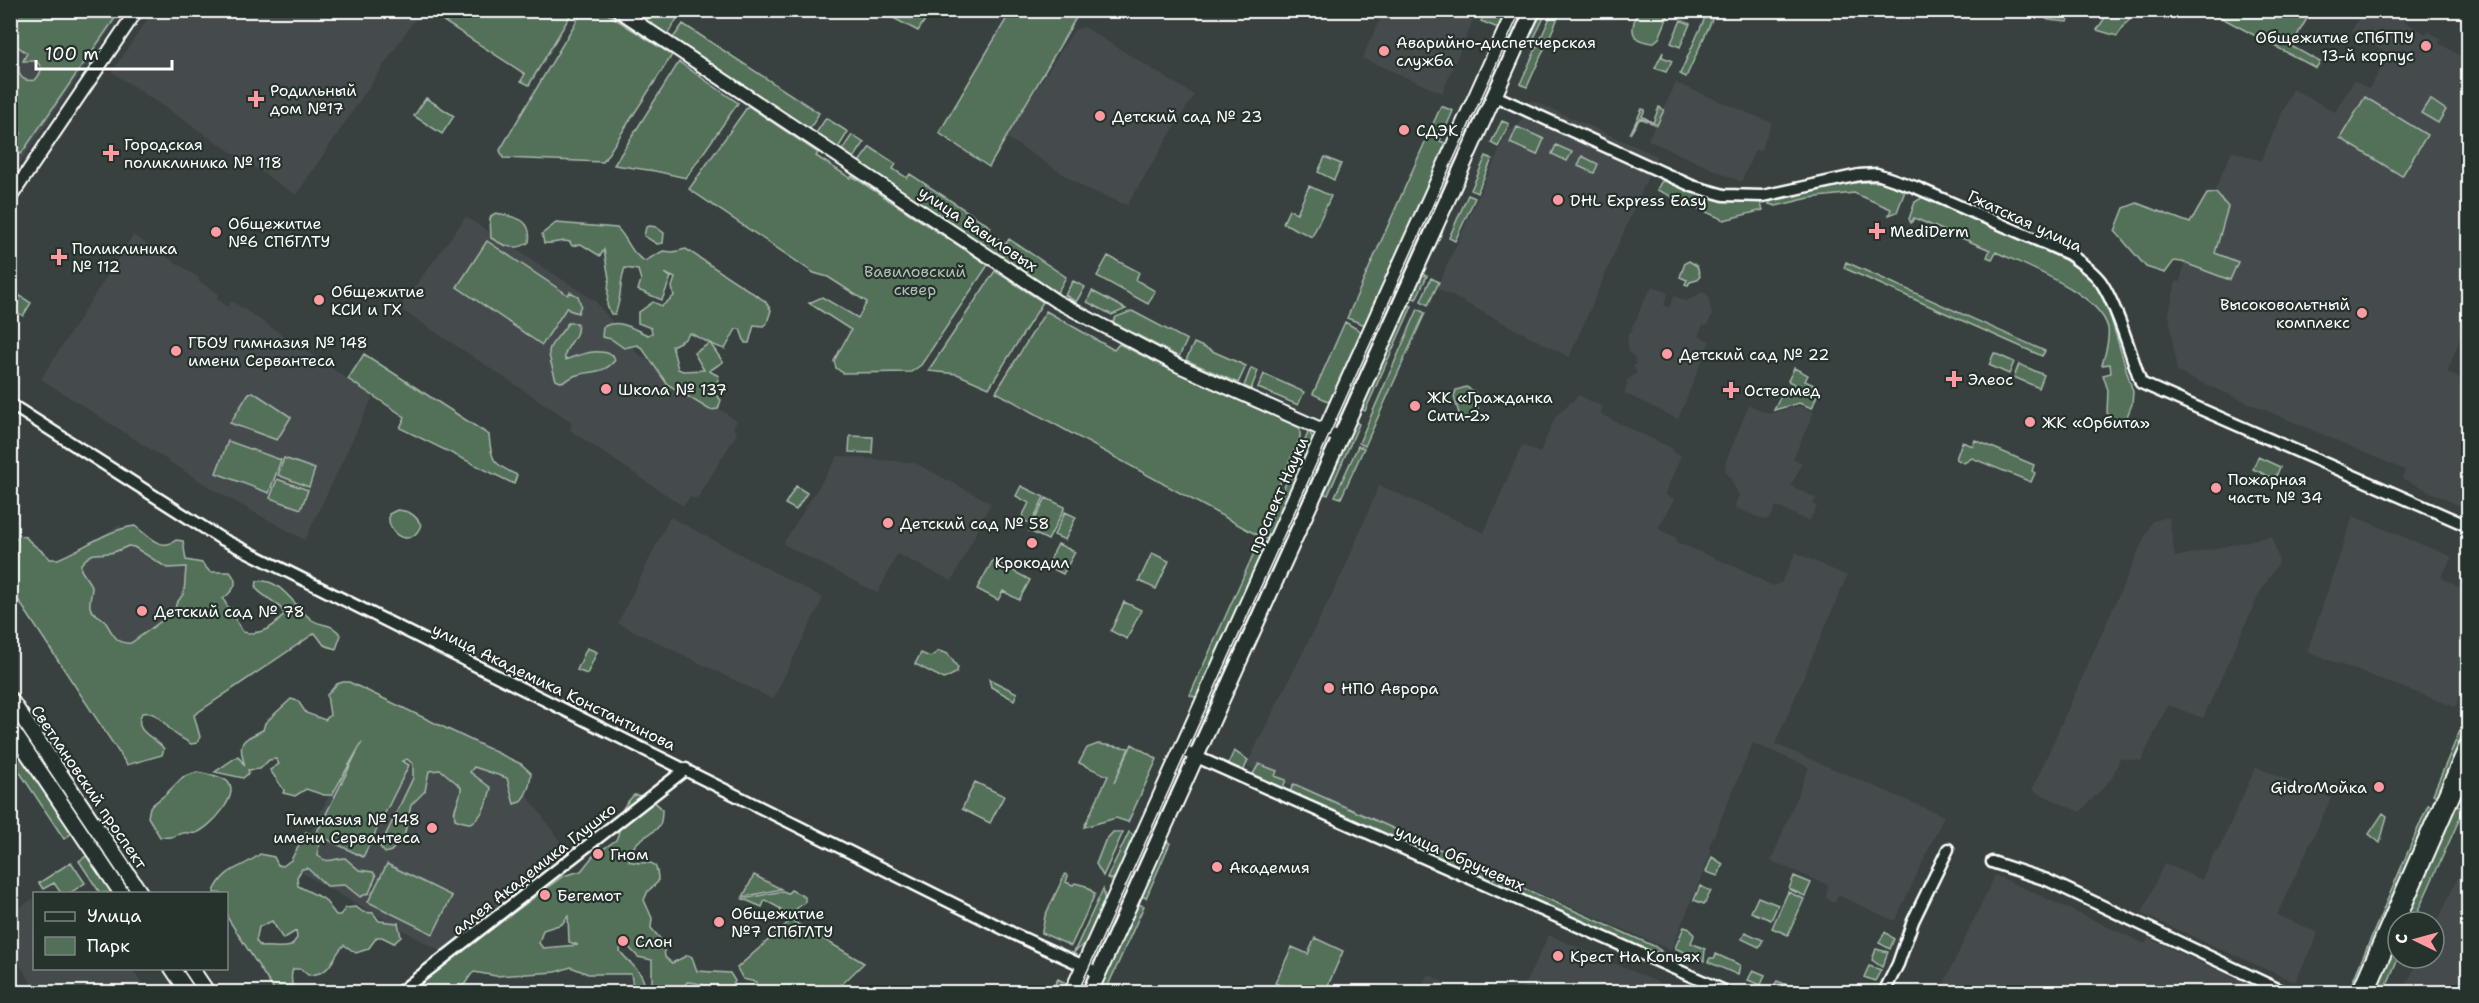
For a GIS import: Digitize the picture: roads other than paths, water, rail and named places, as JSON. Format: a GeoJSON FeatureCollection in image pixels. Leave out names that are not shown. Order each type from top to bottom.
{"type":"FeatureCollection","features":[{"type":"Feature","properties":{"kind":"main road","name":"проспект Науки"},"geometry":{"type":"LineString","coordinates":[[1072,993],[1515,10]]}},
{"type":"Feature","properties":{"kind":"main road","name":"проспект Науки"},"geometry":{"type":"LineString","coordinates":[[1090,993],[1533,10]]}},
{"type":"Feature","properties":{"kind":"main road","name":"Светлановский проспект"},"geometry":{"type":"LineString","coordinates":[[10,699],[140,892]]}},
{"type":"Feature","properties":{"kind":"main road","name":"Светлановский проспект"},"geometry":{"type":"LineString","coordinates":[[10,727],[121,892]]}},
{"type":"Feature","properties":{"kind":"main road"},"geometry":{"type":"LineString","coordinates":[[173,970],[188,993]]}},
{"type":"Feature","properties":{"kind":"main road"},"geometry":{"type":"LineString","coordinates":[[192,970],[207,993]]}},
{"type":"Feature","properties":{"kind":"street"},"geometry":{"type":"LineString","coordinates":[[10,198],[137,10]]}},
{"type":"Feature","properties":{"kind":"street","name":"улица Вавиловых"},"geometry":{"type":"LineString","coordinates":[[618,10],[1056,301],[1179,366],[1341,438]]}},
{"type":"Feature","properties":{"kind":"street","name":"Гжатская улица"},"geometry":{"type":"LineString","coordinates":[[1493,95],[1692,186],[1718,194],[1762,196],[1859,175],[1877,174],[1915,187],[2069,254],[2089,269],[2101,282],[2109,297],[2141,383],[2469,526]]}},
{"type":"Feature","properties":{"kind":"street","name":"улица Академика Константинова"},"geometry":{"type":"LineString","coordinates":[[10,404],[214,535],[944,899],[1099,973]]}},
{"type":"Feature","properties":{"kind":"street"},"geometry":{"type":"LineString","coordinates":[[2358,993],[2469,741]]}},
{"type":"Feature","properties":{"kind":"street","name":"улица Обручевых"},"geometry":{"type":"LineString","coordinates":[[1181,750],[1727,993]]}},
{"type":"Feature","properties":{"kind":"street"},"geometry":{"type":"LineString","coordinates":[[2403,910],[2469,762]]}},
{"type":"Feature","properties":{"kind":"street","name":"аллея Академика Глушко"},"geometry":{"type":"LineString","coordinates":[[400,993],[686,769]]}},
{"type":"Feature","properties":{"kind":"street"},"geometry":{"type":"LineString","coordinates":[[1884,993],[1898,964],[1913,921],[1947,849]]}},
{"type":"Feature","properties":{"kind":"street"},"geometry":{"type":"LineString","coordinates":[[1992,862],[2047,880],[2284,993]]}},
{"type":"Feature","properties":{"kind":"street"},"geometry":{"type":"LineString","coordinates":[[2367,993],[2386,949]]}},
{"type":"Feature","properties":{"kind":"tram line"},"geometry":{"type":"LineString","coordinates":[[1078,992],[1521,10]]}},
{"type":"Feature","properties":{"kind":"place","name":"Общежитие СПбГПУ 13-й корпус"},"geometry":{"type":"Point","coordinates":[2426,46]}},
{"type":"Feature","properties":{"kind":"place","name":"Аварийно-диспетчерская служба"},"geometry":{"type":"Point","coordinates":[1384,51]}},
{"type":"Feature","properties":{"kind":"place","name":"Родильный дом №17"},"geometry":{"type":"Point","coordinates":[256,99]}},
{"type":"Feature","properties":{"kind":"place","name":"Детский сад № 23"},"geometry":{"type":"Point","coordinates":[1100,116]}},
{"type":"Feature","properties":{"kind":"place","name":"СДЭК"},"geometry":{"type":"Point","coordinates":[1404,130]}},
{"type":"Feature","properties":{"kind":"place","name":"Городская поликлиника № 118"},"geometry":{"type":"Point","coordinates":[111,153]}},
{"type":"Feature","properties":{"kind":"place","name":"DHL Express Easy"},"geometry":{"type":"Point","coordinates":[1558,200]}},
{"type":"Feature","properties":{"kind":"place","name":"MediDerm"},"geometry":{"type":"Point","coordinates":[1877,231]}},
{"type":"Feature","properties":{"kind":"place","name":"Общежитие №6 СПбГЛТУ"},"geometry":{"type":"Point","coordinates":[216,232]}},
{"type":"Feature","properties":{"kind":"place","name":"Поликлиника № 112"},"geometry":{"type":"Point","coordinates":[59,257]}},
{"type":"Feature","properties":{"kind":"place","name":"Общежитие КСИ и ГХ"},"geometry":{"type":"Point","coordinates":[319,300]}},
{"type":"Feature","properties":{"kind":"place","name":"Высоковольтный комплекc"},"geometry":{"type":"Point","coordinates":[2362,313]}},
{"type":"Feature","properties":{"kind":"place","name":"ГБОУ гимназия № 148 имени Сервантеса"},"geometry":{"type":"Point","coordinates":[176,351]}},
{"type":"Feature","properties":{"kind":"place","name":"Детский сад № 22"},"geometry":{"type":"Point","coordinates":[1667,354]}},
{"type":"Feature","properties":{"kind":"place","name":"Элеос"},"geometry":{"type":"Point","coordinates":[1954,379]}},
{"type":"Feature","properties":{"kind":"place","name":"Школа № 137"},"geometry":{"type":"Point","coordinates":[606,389]}},
{"type":"Feature","properties":{"kind":"place","name":"Остеомед"},"geometry":{"type":"Point","coordinates":[1731,390]}},
{"type":"Feature","properties":{"kind":"place","name":"ЖК «Гражданка Сити-2»"},"geometry":{"type":"Point","coordinates":[1415,406]}},
{"type":"Feature","properties":{"kind":"place","name":"ЖК «Орбита»"},"geometry":{"type":"Point","coordinates":[2030,422]}},
{"type":"Feature","properties":{"kind":"place","name":"Пожарная часть № 34"},"geometry":{"type":"Point","coordinates":[2216,488]}},
{"type":"Feature","properties":{"kind":"place","name":"Детский сад № 58"},"geometry":{"type":"Point","coordinates":[888,523]}},
{"type":"Feature","properties":{"kind":"place","name":"Крокодил"},"geometry":{"type":"Point","coordinates":[1032,543]}},
{"type":"Feature","properties":{"kind":"place","name":"Детский сад № 78"},"geometry":{"type":"Point","coordinates":[142,611]}},
{"type":"Feature","properties":{"kind":"place","name":"НПО Аврора"},"geometry":{"type":"Point","coordinates":[1329,688]}},
{"type":"Feature","properties":{"kind":"place","name":"GidroМойка"},"geometry":{"type":"Point","coordinates":[2379,787]}},
{"type":"Feature","properties":{"kind":"place","name":"Гимназия № 148 имени Сервантеса"},"geometry":{"type":"Point","coordinates":[432,828]}},
{"type":"Feature","properties":{"kind":"place","name":"Гном"},"geometry":{"type":"Point","coordinates":[598,854]}},
{"type":"Feature","properties":{"kind":"place","name":"Академия"},"geometry":{"type":"Point","coordinates":[1217,867]}},
{"type":"Feature","properties":{"kind":"place","name":"Бегемот"},"geometry":{"type":"Point","coordinates":[545,895]}},
{"type":"Feature","properties":{"kind":"place","name":"Общежитие №7 СПбГЛТУ"},"geometry":{"type":"Point","coordinates":[719,922]}},
{"type":"Feature","properties":{"kind":"place","name":"Слон"},"geometry":{"type":"Point","coordinates":[623,941]}},
{"type":"Feature","properties":{"kind":"place","name":"Крест На Копьях"},"geometry":{"type":"Point","coordinates":[1558,956]}},
{"type":"Feature","properties":{"kind":"park label","name":"Вавиловский сквер"},"geometry":{"type":"Point","coordinates":[915,280]}}]}
